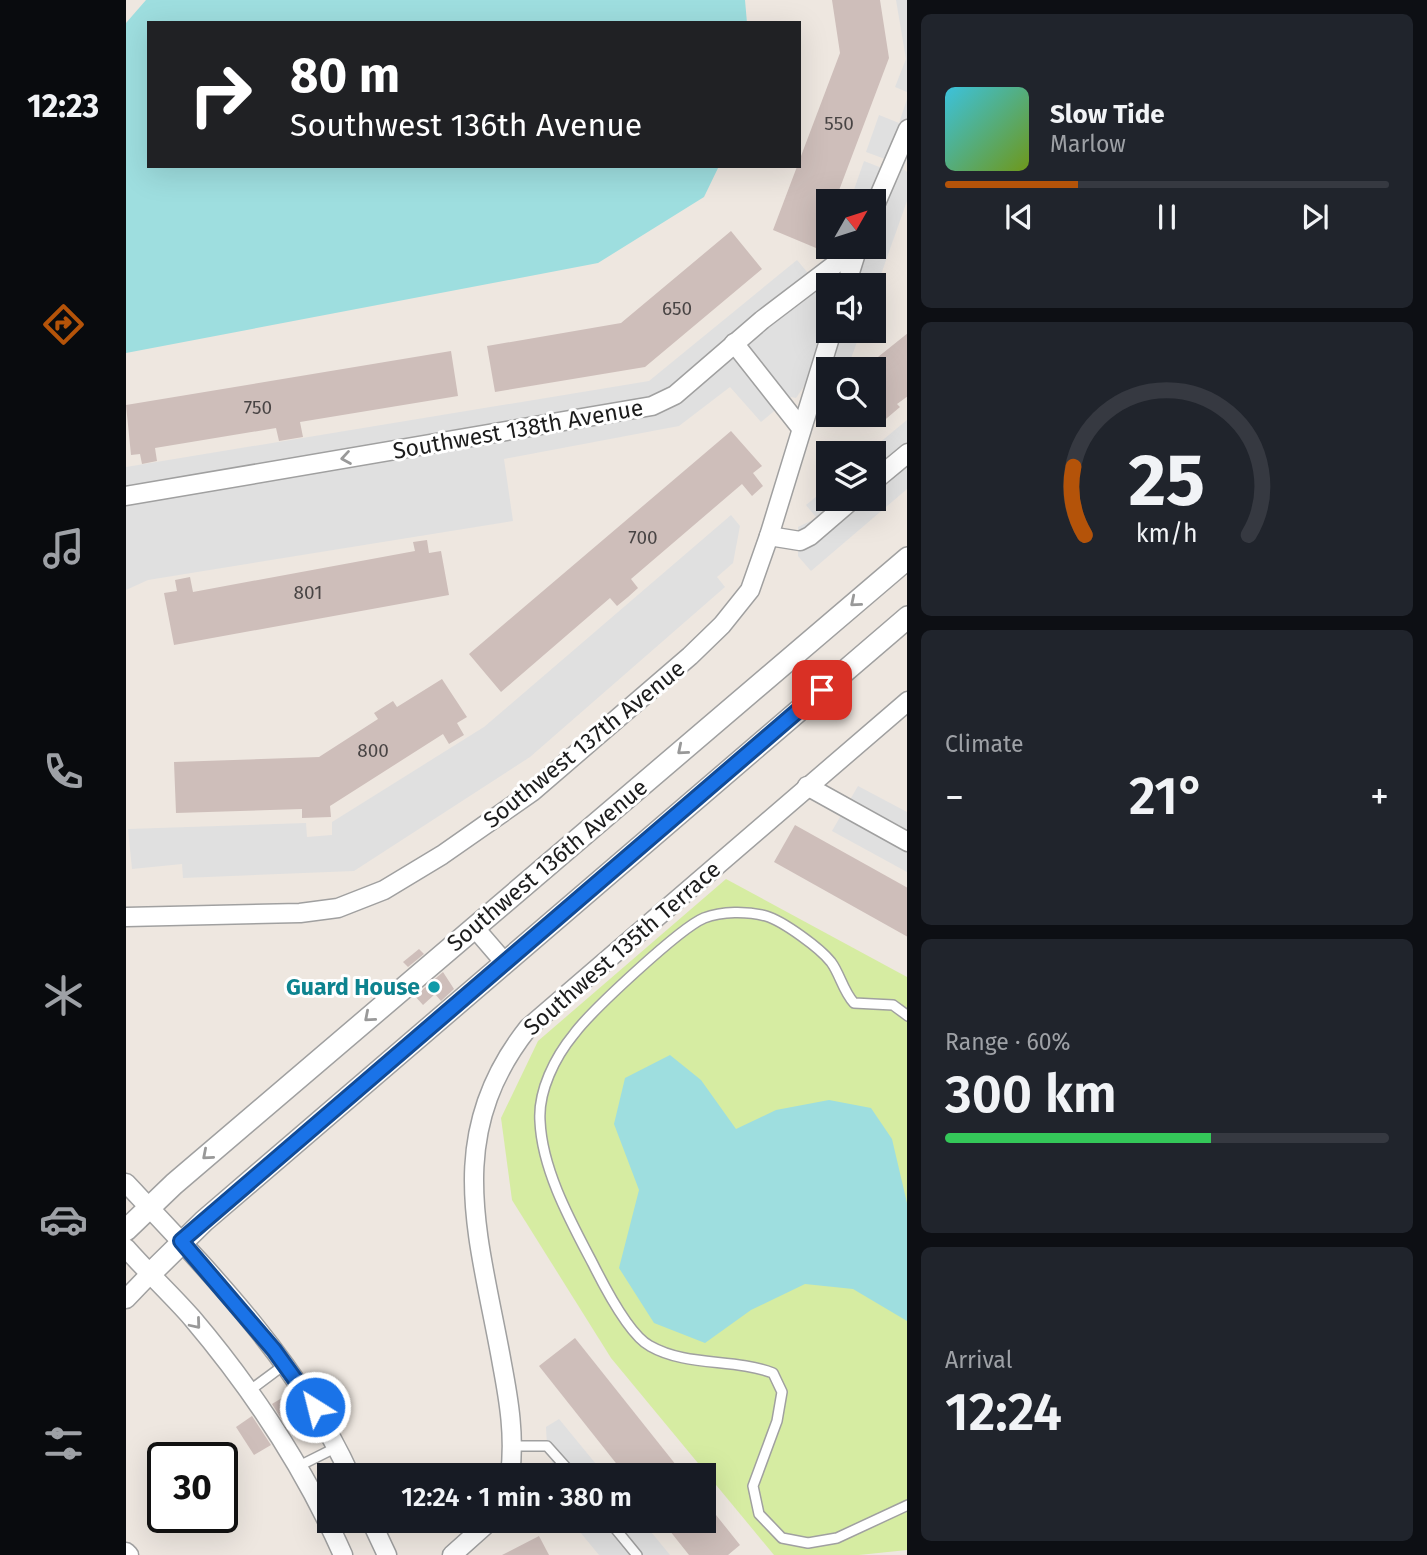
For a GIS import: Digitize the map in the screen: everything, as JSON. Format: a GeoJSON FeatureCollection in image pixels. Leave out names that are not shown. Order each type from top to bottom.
{"type":"FeatureCollection","features":[{"type":"Feature","properties":{"kind":"street"},"geometry":{"type":"LineString","coordinates":[[882,189],[907,129]]}},
{"type":"Feature","properties":{"kind":"street","name":"Southwest 138th Avenue"},"geometry":{"type":"LineString","coordinates":[[126,496],[652,406],[675,395],[734,343],[843,259]]}},
{"type":"Feature","properties":{"kind":"street"},"geometry":{"type":"LineString","coordinates":[[734,343],[802,428]]}},
{"type":"Feature","properties":{"kind":"street","name":"Southwest 137th Avenue"},"geometry":{"type":"LineString","coordinates":[[126,917],[300,913],[338,908],[384,890],[442,855],[532,792],[690,656],[722,625],[750,590],[785,493],[828,343]]}},
{"type":"Feature","properties":{"kind":"street"},"geometry":{"type":"LineString","coordinates":[[886,471],[907,453]]}},
{"type":"Feature","properties":{"kind":"street"},"geometry":{"type":"LineString","coordinates":[[769,536],[800,541],[810,536],[839,511]]}},
{"type":"Feature","properties":{"kind":"street","name":"Southwest 136th Avenue"},"geometry":{"type":"LineString","coordinates":[[126,1230],[474,927],[907,558]]}},
{"type":"Feature","properties":{"kind":"street","name":"Southwest 136th Avenue"},"geometry":{"type":"LineString","coordinates":[[150,1274],[181,1241],[907,617]]}},
{"type":"Feature","properties":{"kind":"street","name":"Southwest 135th Terrace"},"geometry":{"type":"LineString","coordinates":[[511,1463],[513,1446],[508,1401],[473,1199],[476,1134],[489,1093],[511,1049],[528,1028],[907,701]]}},
{"type":"Feature","properties":{"kind":"street"},"geometry":{"type":"LineString","coordinates":[[807,786],[907,842]]}},
{"type":"Feature","properties":{"kind":"street"},"geometry":{"type":"LineString","coordinates":[[474,927],[505,963]]}},
{"type":"Feature","properties":{"kind":"street"},"geometry":{"type":"LineString","coordinates":[[126,1183],[181,1241],[284,1365],[315,1407],[344,1463]]}},
{"type":"Feature","properties":{"kind":"street"},"geometry":{"type":"LineString","coordinates":[[126,1248],[190,1316],[249,1391],[299,1466],[343,1555]]}},
{"type":"Feature","properties":{"kind":"street"},"geometry":{"type":"LineString","coordinates":[[126,1299],[150,1274]]}},
{"type":"Feature","properties":{"kind":"street"},"geometry":{"type":"LineString","coordinates":[[377,1533],[387,1555]]}},
{"type":"Feature","properties":{"kind":"street"},"geometry":{"type":"LineString","coordinates":[[452,1555],[477,1533]]}},
{"type":"Feature","properties":{"kind":"lane"},"geometry":{"type":"LineString","coordinates":[[907,1016],[893,1005],[854,1003],[844,991],[831,962],[804,938],[768,916],[732,912],[703,918],[673,939],[574,1033],[552,1068],[542,1094],[540,1121],[548,1161],[572,1224],[615,1305],[647,1345],[676,1358],[752,1365],[773,1373],[782,1392],[777,1421],[753,1486],[759,1514],[782,1538],[808,1543],[837,1538],[907,1505]]}},
{"type":"Feature","properties":{"kind":"lane"},"geometry":{"type":"LineString","coordinates":[[249,1391],[284,1365]]}},
{"type":"Feature","properties":{"kind":"lane"},"geometry":{"type":"LineString","coordinates":[[513,1446],[547,1446],[562,1463]]}},
{"type":"Feature","properties":{"kind":"lane"},"geometry":{"type":"LineString","coordinates":[[299,1466],[337,1447]]}},
{"type":"Feature","properties":{"kind":"lane"},"geometry":{"type":"LineString","coordinates":[[620,1533],[637,1555]]}},
{"type":"Feature","properties":{"kind":"green space"},"geometry":{"type":"Polygon","coordinates":[[[726,879],[907,977],[907,1550],[859,1555],[774,1555],[716,1485],[716,1463],[698,1463],[611,1358],[512,1200],[501,1118],[538,1041],[726,879]]]}},
{"type":"Feature","properties":{"kind":"shaded area"},"geometry":{"type":"Polygon","coordinates":[[[896,0],[907,0],[907,92],[895,87],[906,59],[896,0]]]}},
{"type":"Feature","properties":{"kind":"shaded area"},"geometry":{"type":"Polygon","coordinates":[[[907,99],[907,159],[903,169],[907,172],[907,201],[882,273],[816,273],[816,343],[857,343],[852,357],[816,357],[816,376],[796,398],[791,397],[761,422],[730,387],[679,426],[504,459],[513,521],[148,580],[126,590],[126,467],[649,381],[797,260],[808,273],[824,259],[886,259],[886,189],[854,189],[864,161],[882,168],[885,159],[866,152],[879,115],[899,123],[907,99]]]}},
{"type":"Feature","properties":{"kind":"shaded area"},"geometry":{"type":"Polygon","coordinates":[[[907,420],[907,489],[886,507],[886,441],[882,441],[907,420]]]}},
{"type":"Feature","properties":{"kind":"shaded area"},"geometry":{"type":"Polygon","coordinates":[[[816,497],[816,511],[881,511],[811,571],[798,556],[798,527],[817,518],[806,505],[816,497]]]}},
{"type":"Feature","properties":{"kind":"shaded area"},"geometry":{"type":"Polygon","coordinates":[[[731,515],[740,526],[733,563],[717,577],[725,587],[530,757],[354,871],[183,878],[182,864],[132,869],[128,829],[306,823],[307,837],[332,835],[332,822],[484,727],[731,515]]]}},
{"type":"Feature","properties":{"kind":"shaded area"},"geometry":{"type":"Polygon","coordinates":[[[858,786],[907,812],[907,872],[832,831],[858,786]]]}},
{"type":"Feature","properties":{"kind":"shaded area"},"geometry":{"type":"Polygon","coordinates":[[[559,1419],[595,1463],[552,1463],[547,1446],[546,1427],[559,1419]]]}},
{"type":"Feature","properties":{"kind":"shaded area"},"geometry":{"type":"Polygon","coordinates":[[[581,1533],[652,1533],[670,1555],[599,1555],[581,1533]]]}},
{"type":"Feature","properties":{"kind":"water"},"geometry":{"type":"Polygon","coordinates":[[[146,0],[745,0],[747,21],[147,21],[147,168],[718,168],[704,197],[598,263],[126,353],[126,23],[146,0]]]}},
{"type":"Feature","properties":{"kind":"water"},"geometry":{"type":"Polygon","coordinates":[[[670,1055],[701,1080],[736,1129],[776,1110],[829,1100],[871,1108],[892,1139],[907,1203],[907,1321],[853,1289],[805,1284],[751,1310],[705,1343],[654,1323],[619,1268],[639,1190],[614,1124],[625,1078],[670,1055]]]}},
{"type":"Feature","properties":{"kind":"building"},"geometry":{"type":"Polygon","coordinates":[[[832,0],[880,0],[889,58],[840,189],[816,189],[816,248],[773,230],[796,168],[801,168],[801,156],[840,53],[832,0]]]}},
{"type":"Feature","properties":{"kind":"building"},"geometry":{"type":"Polygon","coordinates":[[[731,231],[762,269],[645,367],[495,392],[487,346],[621,323],[731,231]]]}},
{"type":"Feature","properties":{"kind":"building"},"geometry":{"type":"Polygon","coordinates":[[[907,334],[907,397],[897,404],[900,407],[886,419],[886,357],[878,357],[907,334]]]}},
{"type":"Feature","properties":{"kind":"building"},"geometry":{"type":"Polygon","coordinates":[[[451,351],[458,396],[300,422],[303,437],[279,441],[276,428],[155,448],[157,461],[142,464],[140,454],[131,455],[126,405],[451,351]]]}},
{"type":"Feature","properties":{"kind":"building"},"geometry":{"type":"Polygon","coordinates":[[[731,431],[762,466],[753,473],[763,486],[752,496],[742,484],[631,579],[638,588],[628,597],[617,606],[610,598],[501,692],[469,654],[731,431]]]}},
{"type":"Feature","properties":{"kind":"building"},"geometry":{"type":"Polygon","coordinates":[[[427,540],[429,553],[441,551],[449,595],[174,645],[164,593],[177,591],[175,580],[190,577],[193,592],[415,551],[413,542],[427,540]]]}},
{"type":"Feature","properties":{"kind":"building"},"geometry":{"type":"Polygon","coordinates":[[[442,679],[467,717],[457,723],[464,735],[449,744],[443,734],[330,806],[331,817],[302,818],[302,809],[176,813],[174,762],[319,757],[378,719],[374,713],[393,701],[397,707],[442,679]]]}},
{"type":"Feature","properties":{"kind":"building"},"geometry":{"type":"Polygon","coordinates":[[[795,825],[907,887],[907,936],[774,862],[795,825]]]}},
{"type":"Feature","properties":{"kind":"building"},"geometry":{"type":"Polygon","coordinates":[[[419,949],[424,954],[408,967],[403,962],[419,949]]]}},
{"type":"Feature","properties":{"kind":"building","name":"Guard House"},"geometry":{"type":"Polygon","coordinates":[[[443,972],[454,989],[441,1001],[435,994],[423,1005],[415,996],[443,972]]]}},
{"type":"Feature","properties":{"kind":"building"},"geometry":{"type":"Polygon","coordinates":[[[575,1338],[674,1463],[616,1463],[539,1366],[575,1338]]]}},
{"type":"Feature","properties":{"kind":"building"},"geometry":{"type":"Polygon","coordinates":[[[323,1372],[340,1402],[328,1410],[309,1381],[323,1372]]]}},
{"type":"Feature","properties":{"kind":"building"},"geometry":{"type":"Polygon","coordinates":[[[290,1393],[308,1421],[290,1433],[272,1404],[290,1393]]]}},
{"type":"Feature","properties":{"kind":"building"},"geometry":{"type":"Polygon","coordinates":[[[252,1416],[271,1445],[254,1455],[236,1427],[252,1416]]]}},
{"type":"Feature","properties":{"kind":"building"},"geometry":{"type":"Polygon","coordinates":[[[716,1515],[740,1545],[728,1555],[689,1555],[672,1533],[716,1533],[716,1515]]]}},
{"type":"Feature","properties":{"kind":"building"},"geometry":{"type":"Polygon","coordinates":[[[539,1536],[549,1555],[502,1555],[539,1536]]]}},
{"type":"Feature","properties":{"kind":"place","name":"Guard House"},"geometry":{"type":"Point","coordinates":[434,987]}},
{"type":"Feature","properties":{"kind":"route"},"geometry":{"type":"LineString","coordinates":[[315,1407],[274,1350],[181,1241],[822,690]]}}]}
